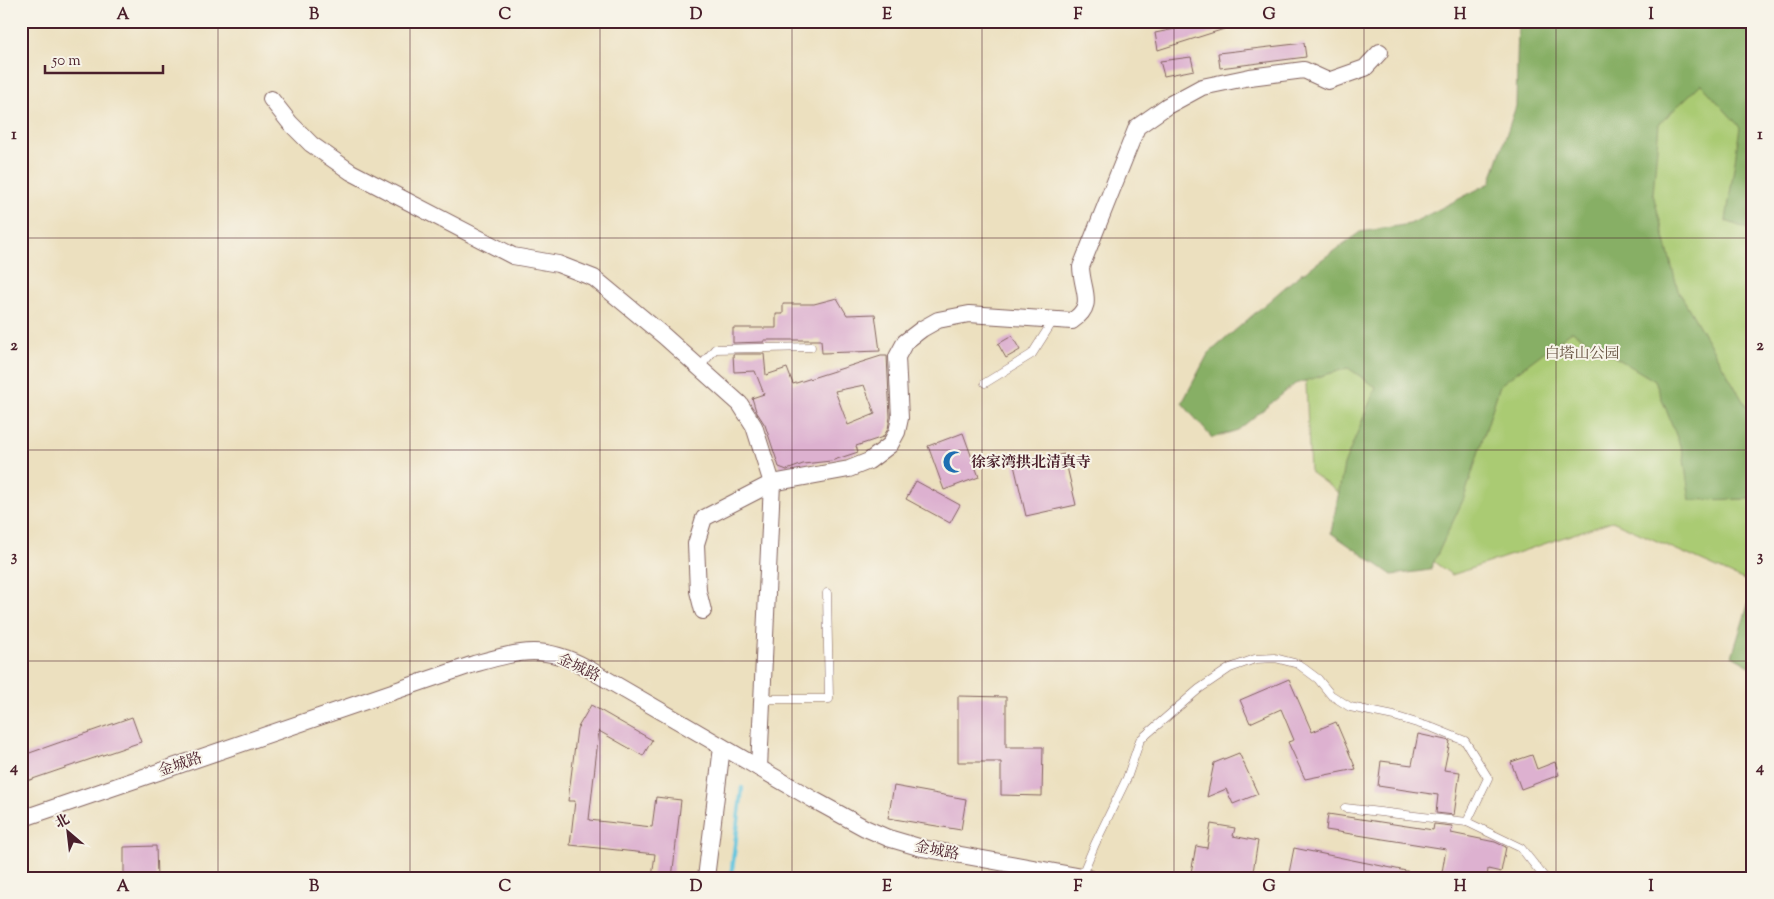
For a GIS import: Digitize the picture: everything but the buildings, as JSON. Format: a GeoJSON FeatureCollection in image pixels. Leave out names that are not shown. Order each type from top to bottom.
{"type":"FeatureCollection","features":[{"type":"Feature","properties":{"kind":"street"},"geometry":{"type":"LineString","coordinates":[[703,611],[698,591],[696,544],[704,518],[772,483],[849,468],[869,461],[890,444],[897,432],[900,418],[897,357],[905,342],[938,320],[969,314],[1072,322],[1082,315],[1087,306],[1081,278],[1081,267],[1137,127],[1167,106],[1202,87],[1250,77],[1304,70],[1328,82],[1365,68],[1380,52]]}},
{"type":"Feature","properties":{"kind":"street"},"geometry":{"type":"LineString","coordinates":[[270,99],[311,144],[351,172],[513,256],[558,264],[594,278],[740,404],[754,426],[772,483],[759,768]]}},
{"type":"Feature","properties":{"kind":"street","name":"金城路"},"geometry":{"type":"LineString","coordinates":[[21,818],[465,667],[515,653],[539,651],[572,660],[865,828],[906,844],[1084,877]]}},
{"type":"Feature","properties":{"kind":"street"},"geometry":{"type":"LineString","coordinates":[[706,878],[722,746]]}},
{"type":"Feature","properties":{"kind":"lane"},"geometry":{"type":"LineString","coordinates":[[985,383],[1032,354],[1053,321]]}},
{"type":"Feature","properties":{"kind":"lane"},"geometry":{"type":"LineString","coordinates":[[699,368],[715,349],[811,347]]}},
{"type":"Feature","properties":{"kind":"lane"},"geometry":{"type":"LineString","coordinates":[[762,699],[830,699],[827,593]]}},
{"type":"Feature","properties":{"kind":"lane"},"geometry":{"type":"LineString","coordinates":[[1084,877],[1095,844],[1127,778],[1140,740],[1199,689],[1230,668],[1254,659],[1275,658],[1298,664],[1318,679],[1331,695],[1350,707],[1394,716],[1465,741],[1488,778],[1467,822]]}},
{"type":"Feature","properties":{"kind":"lane"},"geometry":{"type":"LineString","coordinates":[[1345,808],[1467,822],[1521,848],[1545,878]]}},
{"type":"Feature","properties":{"kind":"green space","name":"白塔山公园"},"geometry":{"type":"Polygon","coordinates":[[[1518,21],[1753,21],[1753,231],[1726,221],[1740,127],[1701,84],[1659,124],[1653,194],[1678,290],[1753,418],[1753,499],[1690,500],[1683,453],[1655,381],[1572,331],[1500,385],[1464,498],[1430,570],[1392,575],[1331,533],[1344,465],[1376,387],[1348,368],[1295,384],[1238,430],[1212,438],[1182,403],[1208,354],[1292,281],[1360,232],[1410,224],[1490,183],[1516,106],[1518,21]]]}},
{"type":"Feature","properties":{"kind":"green space","name":"白塔山公园"},"geometry":{"type":"Polygon","coordinates":[[[1753,21],[1753,584],[1612,521],[1452,575],[1310,472],[1301,273],[1492,207],[1753,21]]]}},
{"type":"Feature","properties":{"kind":"green space"},"geometry":{"type":"Polygon","coordinates":[[[1753,589],[1753,668],[1732,656],[1753,589]]]}},
{"type":"Feature","properties":{"kind":"waterway"},"geometry":{"type":"LineString","coordinates":[[731,878],[742,788]]}},
{"type":"Feature","properties":{"kind":"place","name":"徐家湾拱北清真寺"},"geometry":{"type":"Point","coordinates":[954,462]}}]}
